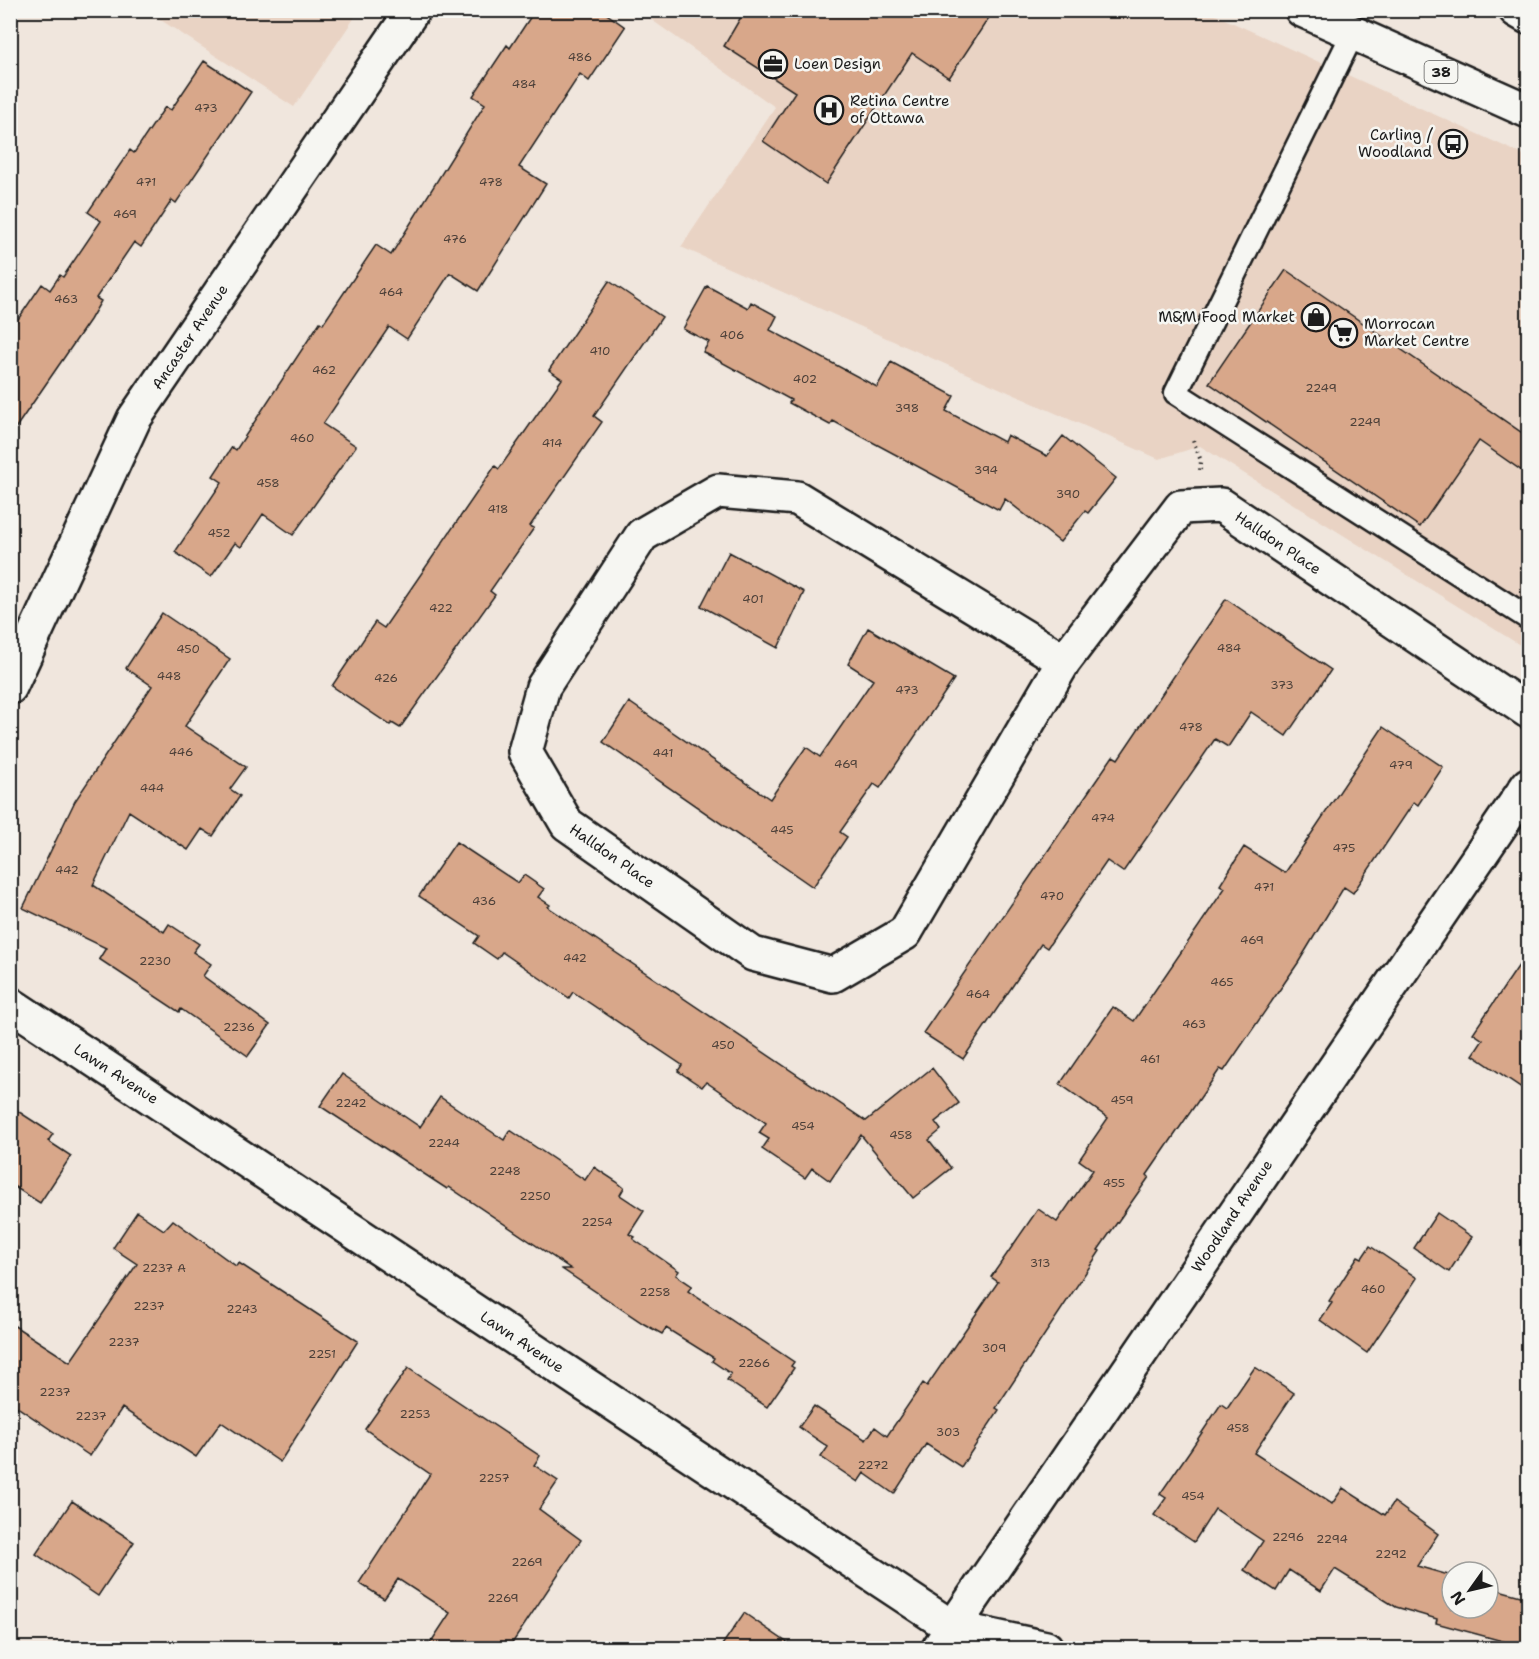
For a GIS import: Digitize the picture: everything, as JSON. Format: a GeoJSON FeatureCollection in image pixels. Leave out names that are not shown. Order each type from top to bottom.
{"type":"FeatureCollection","features":[{"type":"Feature","properties":{"kind":"street","name":"Ancaster Avenue"},"geometry":{"type":"LineString","coordinates":[[10,687],[134,419],[413,10]]}},
{"type":"Feature","properties":{"kind":"street","name":"38"},"geometry":{"type":"LineString","coordinates":[[1302,10],[1528,111]]}},
{"type":"Feature","properties":{"kind":"street"},"geometry":{"type":"LineString","coordinates":[[1516,10],[1528,16]]}},
{"type":"Feature","properties":{"kind":"street","name":"Halldon Place"},"geometry":{"type":"LineString","coordinates":[[1064,662],[797,498],[718,491],[642,535],[543,687],[525,752],[567,824],[753,954],[833,975],[905,933],[1064,662],[1181,507],[1221,505],[1528,711]]}},
{"type":"Feature","properties":{"kind":"street","name":"Woodland Avenue"},"geometry":{"type":"LineString","coordinates":[[946,1638],[1528,785]]}},
{"type":"Feature","properties":{"kind":"street","name":"Lawn Avenue"},"geometry":{"type":"LineString","coordinates":[[10,1004],[946,1638],[1046,1648]]}},
{"type":"Feature","properties":{"kind":"lane"},"geometry":{"type":"LineString","coordinates":[[1353,33],[1176,393],[1528,618]]}},
{"type":"Feature","properties":{"kind":"path"},"geometry":{"type":"LineString","coordinates":[[1176,393],[1201,461],[1196,507]]}},
{"type":"Feature","properties":{"kind":"shaded area"},"geometry":{"type":"Polygon","coordinates":[[[359,10],[294,107],[147,11],[359,10]]]}},
{"type":"Feature","properties":{"kind":"shaded area"},"geometry":{"type":"Polygon","coordinates":[[[639,11],[1207,11],[1528,157],[1528,650],[1200,446],[1159,459],[681,247],[775,107],[639,11]]]}},
{"type":"Feature","properties":{"kind":"building"},"geometry":{"type":"Polygon","coordinates":[[[535,10],[601,10],[625,27],[589,81],[580,74],[519,167],[546,184],[478,291],[450,273],[407,339],[389,327],[323,424],[356,446],[293,535],[263,514],[241,547],[235,543],[211,577],[175,552],[222,482],[213,476],[232,447],[236,450],[320,322],[323,324],[376,245],[391,255],[485,104],[473,96],[507,45],[510,48],[535,10]]]}},
{"type":"Feature","properties":{"kind":"building","name":"Retina Centre of Ottawa"},"geometry":{"type":"Polygon","coordinates":[[[745,10],[994,10],[949,78],[912,53],[826,184],[763,141],[795,92],[724,46],[745,10]]]}},
{"type":"Feature","properties":{"kind":"building"},"geometry":{"type":"Polygon","coordinates":[[[204,61],[251,92],[176,203],[172,200],[141,247],[134,242],[96,298],[101,301],[90,320],[10,436],[10,331],[42,284],[50,290],[60,275],[63,277],[101,221],[88,212],[130,150],[134,153],[165,107],[171,110],[204,61]]]}},
{"type":"Feature","properties":{"kind":"building"},"geometry":{"type":"Polygon","coordinates":[[[1286,270],[1528,437],[1528,475],[1479,441],[1420,527],[1209,383],[1286,270]]]}},
{"type":"Feature","properties":{"kind":"building"},"geometry":{"type":"Polygon","coordinates":[[[609,281],[662,317],[594,416],[602,422],[530,526],[534,528],[490,591],[495,595],[400,728],[392,723],[390,725],[332,686],[375,622],[384,628],[495,466],[499,469],[562,379],[549,370],[609,281]]]}},
{"type":"Feature","properties":{"kind":"building"},"geometry":{"type":"Polygon","coordinates":[[[707,286],[748,308],[751,302],[777,316],[770,330],[877,387],[891,362],[954,396],[946,411],[1004,442],[1007,435],[1047,456],[1063,436],[1116,478],[1088,513],[1085,511],[1060,542],[1005,499],[999,510],[833,421],[830,425],[789,403],[791,400],[703,352],[709,342],[683,329],[707,286]]]}},
{"type":"Feature","properties":{"kind":"building"},"geometry":{"type":"Polygon","coordinates":[[[729,552],[804,592],[778,648],[701,606],[729,552]]]}},
{"type":"Feature","properties":{"kind":"building"},"geometry":{"type":"Polygon","coordinates":[[[1226,599],[1331,670],[1286,736],[1251,712],[1228,747],[1215,739],[1123,872],[1107,861],[1047,948],[1041,944],[963,1059],[923,1033],[1113,756],[1118,759],[1226,599]]]}},
{"type":"Feature","properties":{"kind":"building"},"geometry":{"type":"Polygon","coordinates":[[[162,613],[230,659],[185,726],[246,767],[230,789],[240,796],[213,836],[202,829],[188,850],[129,811],[93,885],[164,932],[169,924],[199,944],[193,952],[211,964],[203,976],[270,1025],[248,1056],[181,1009],[179,1012],[99,959],[106,948],[23,908],[75,801],[152,686],[126,668],[162,613]]]}},
{"type":"Feature","properties":{"kind":"building"},"geometry":{"type":"Polygon","coordinates":[[[868,628],[954,679],[880,788],[874,784],[840,832],[847,837],[813,887],[603,742],[629,702],[770,799],[806,747],[820,757],[873,680],[848,664],[868,628]]]}},
{"type":"Feature","properties":{"kind":"building"},"geometry":{"type":"Polygon","coordinates":[[[1383,727],[1443,767],[1418,805],[1414,802],[1353,893],[1344,887],[1298,963],[1224,1071],[1220,1069],[1147,1175],[1149,1177],[1098,1250],[1100,1251],[996,1408],[999,1410],[961,1467],[926,1444],[894,1494],[864,1473],[858,1482],[821,1457],[828,1447],[799,1427],[814,1406],[866,1440],[875,1427],[887,1436],[923,1383],[927,1386],[998,1282],[991,1277],[1038,1209],[1057,1222],[1093,1170],[1079,1160],[1108,1118],[1060,1084],[1113,1007],[1134,1021],[1225,888],[1220,885],[1244,847],[1285,873],[1383,727]]]}},
{"type":"Feature","properties":{"kind":"building"},"geometry":{"type":"Polygon","coordinates":[[[456,842],[518,883],[524,875],[544,889],[538,897],[550,905],[548,907],[866,1121],[932,1068],[959,1103],[935,1122],[941,1130],[929,1140],[951,1168],[913,1198],[861,1135],[830,1181],[812,1168],[805,1178],[762,1149],[769,1139],[759,1133],[766,1123],[706,1082],[702,1087],[678,1071],[682,1065],[573,992],[569,998],[502,952],[497,959],[474,943],[479,936],[419,896],[456,842]]]}},
{"type":"Feature","properties":{"kind":"building"},"geometry":{"type":"Polygon","coordinates":[[[1528,952],[1528,1092],[1473,1055],[1483,1040],[1473,1033],[1528,952]]]}},
{"type":"Feature","properties":{"kind":"building"},"geometry":{"type":"Polygon","coordinates":[[[342,1074],[420,1127],[440,1097],[504,1140],[510,1130],[585,1180],[594,1167],[617,1182],[624,1188],[620,1195],[644,1211],[629,1234],[635,1237],[633,1239],[679,1271],[676,1275],[692,1286],[688,1291],[794,1362],[791,1366],[794,1368],[767,1407],[727,1380],[731,1374],[712,1361],[714,1358],[666,1328],[662,1334],[644,1324],[562,1269],[571,1269],[449,1187],[447,1189],[320,1106],[342,1074]]]}},
{"type":"Feature","properties":{"kind":"building"},"geometry":{"type":"Polygon","coordinates":[[[10,1106],[53,1134],[48,1141],[71,1156],[40,1203],[10,1184],[10,1106]]]}},
{"type":"Feature","properties":{"kind":"building"},"geometry":{"type":"Polygon","coordinates":[[[137,1212],[164,1230],[173,1220],[236,1266],[239,1263],[358,1341],[280,1462],[221,1422],[196,1457],[122,1408],[90,1456],[10,1402],[10,1323],[70,1362],[137,1264],[113,1248],[137,1212]]]}},
{"type":"Feature","properties":{"kind":"building"},"geometry":{"type":"Polygon","coordinates":[[[1437,1213],[1472,1237],[1449,1272],[1414,1248],[1437,1213]]]}},
{"type":"Feature","properties":{"kind":"building"},"geometry":{"type":"Polygon","coordinates":[[[1370,1246],[1417,1278],[1367,1353],[1320,1320],[1332,1303],[1329,1301],[1358,1256],[1362,1258],[1370,1246]]]}},
{"type":"Feature","properties":{"kind":"building"},"geometry":{"type":"Polygon","coordinates":[[[1255,1367],[1294,1393],[1254,1453],[1332,1504],[1343,1488],[1385,1515],[1394,1502],[1438,1534],[1417,1566],[1440,1573],[1440,1620],[1500,1620],[1500,1590],[1528,1598],[1528,1648],[1436,1623],[1437,1619],[1396,1607],[1335,1569],[1321,1591],[1289,1570],[1276,1591],[1244,1570],[1263,1541],[1215,1509],[1194,1542],[1154,1515],[1166,1498],[1160,1494],[1221,1404],[1227,1408],[1255,1367]]]}},
{"type":"Feature","properties":{"kind":"building"},"geometry":{"type":"Polygon","coordinates":[[[408,1368],[540,1456],[534,1465],[558,1481],[539,1509],[581,1540],[509,1648],[427,1648],[450,1613],[398,1579],[384,1599],[359,1583],[430,1474],[365,1429],[408,1368]]]}},
{"type":"Feature","properties":{"kind":"building"},"geometry":{"type":"Polygon","coordinates":[[[72,1501],[134,1542],[98,1596],[36,1554],[72,1501]]]}},
{"type":"Feature","properties":{"kind":"building"},"geometry":{"type":"Polygon","coordinates":[[[744,1613],[795,1648],[720,1648],[744,1613]]]}},
{"type":"Feature","properties":{"kind":"place","name":"Loen Design"},"geometry":{"type":"Point","coordinates":[773,64]}},
{"type":"Feature","properties":{"kind":"place","name":"Retina Centre of Ottawa"},"geometry":{"type":"Point","coordinates":[829,110]}},
{"type":"Feature","properties":{"kind":"place","name":"Carling / Woodland"},"geometry":{"type":"Point","coordinates":[1453,144]}},
{"type":"Feature","properties":{"kind":"place","name":"M&M Food Market"},"geometry":{"type":"Point","coordinates":[1316,317]}},
{"type":"Feature","properties":{"kind":"place","name":"Morrocan Market Centre"},"geometry":{"type":"Point","coordinates":[1343,333]}}]}
